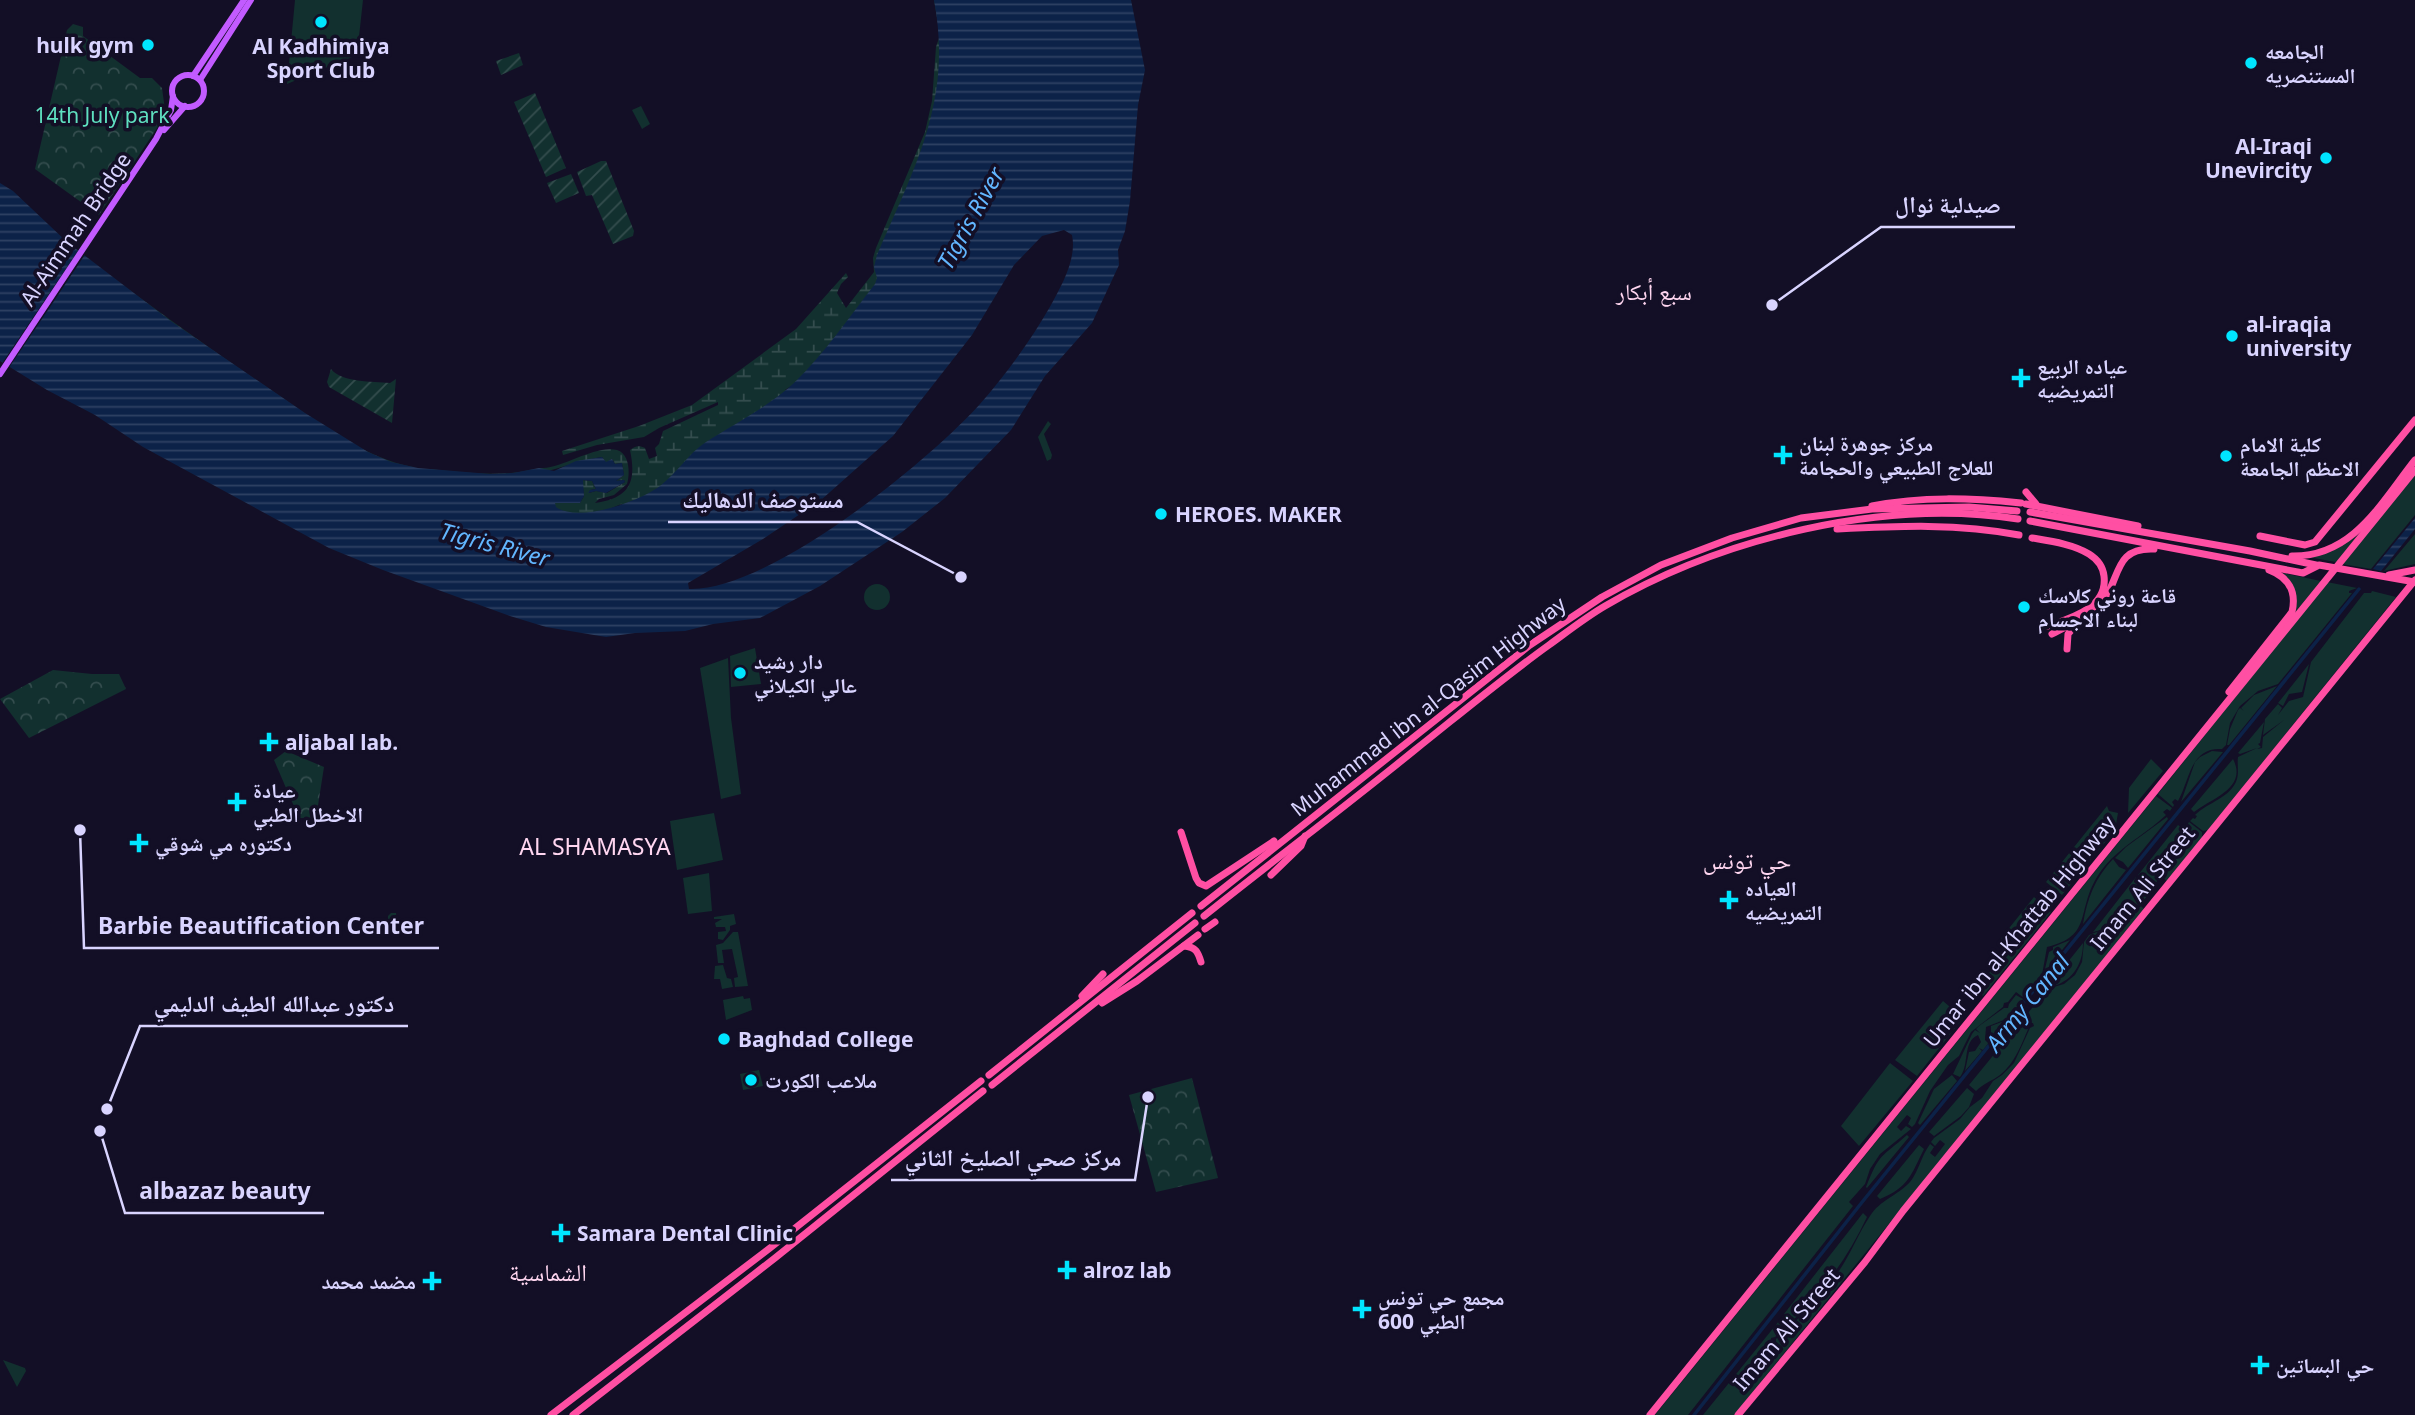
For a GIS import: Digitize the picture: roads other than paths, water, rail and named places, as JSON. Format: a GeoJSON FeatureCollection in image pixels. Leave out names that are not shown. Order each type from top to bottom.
{"type":"FeatureCollection","features":[{"type":"Feature","properties":{"kind":"highway"},"geometry":{"type":"LineString","coordinates":[[2260,536],[2305,545],[2315,542],[2415,420]]}},
{"type":"Feature","properties":{"kind":"highway"},"geometry":{"type":"LineString","coordinates":[[2283,557],[2323,552],[2347,541],[2415,460]]}},
{"type":"Feature","properties":{"kind":"highway","name":"Umar ibn al-Khattab Highway"},"geometry":{"type":"LineString","coordinates":[[1650,1415],[2415,470]]}},
{"type":"Feature","properties":{"kind":"highway"},"geometry":{"type":"LineString","coordinates":[[2006,502],[2024,491],[2040,506]]}},
{"type":"Feature","properties":{"kind":"highway"},"geometry":{"type":"LineString","coordinates":[[1841,512],[1891,502],[1930,498],[2006,502],[2020,509],[2040,506],[2166,532],[2185,539]]}},
{"type":"Feature","properties":{"kind":"highway","name":"Muhammad ibn al-Qasim Highway"},"geometry":{"type":"LineString","coordinates":[[1201,906],[1530,645],[1602,597],[1661,565],[1721,541],[1801,518],[1841,512],[1949,507],[2020,509]]}},
{"type":"Feature","properties":{"kind":"highway","name":"Muhammad ibn al-Qasim Highway"},"geometry":{"type":"LineString","coordinates":[[1204,916],[1532,657],[1605,606],[1666,574],[1748,543],[1815,528],[1902,516],[1968,515],[2020,509]]}},
{"type":"Feature","properties":{"kind":"highway"},"geometry":{"type":"LineString","coordinates":[[2030,512],[2415,581]]}},
{"type":"Feature","properties":{"kind":"highway"},"geometry":{"type":"LineString","coordinates":[[2030,521],[2303,573],[2317,565]]}},
{"type":"Feature","properties":{"kind":"highway"},"geometry":{"type":"LineString","coordinates":[[1815,528],[1935,526],[1974,528],[2019,535]]}},
{"type":"Feature","properties":{"kind":"highway"},"geometry":{"type":"LineString","coordinates":[[2032,538],[2085,552],[2098,562],[2104,575],[2102,593],[2078,615],[2050,630],[2082,619]]}},
{"type":"Feature","properties":{"kind":"highway"},"geometry":{"type":"LineString","coordinates":[[2067,649],[2069,632],[2102,603],[2119,566],[2129,554],[2143,548],[2179,550]]}},
{"type":"Feature","properties":{"kind":"highway"},"geometry":{"type":"LineString","coordinates":[[2216,714],[2223,699],[2292,612],[2292,590],[2286,578],[2252,564]]}},
{"type":"Feature","properties":{"kind":"highway"},"geometry":{"type":"LineString","coordinates":[[2385,576],[2415,570]]}},
{"type":"Feature","properties":{"kind":"highway","name":"Imam Ali Street"},"geometry":{"type":"LineString","coordinates":[[1738,1415],[1865,1262],[2415,581]]}},
{"type":"Feature","properties":{"kind":"highway"},"geometry":{"type":"LineString","coordinates":[[1181,832],[1195,877],[1199,883],[1206,886],[1324,807]]}},
{"type":"Feature","properties":{"kind":"highway"},"geometry":{"type":"LineString","coordinates":[[1271,875],[1301,846],[1305,836]]}},
{"type":"Feature","properties":{"kind":"highway"},"geometry":{"type":"LineString","coordinates":[[989,1074],[1192,913]]}},
{"type":"Feature","properties":{"kind":"highway"},"geometry":{"type":"LineString","coordinates":[[1205,929],[1215,922]]}},
{"type":"Feature","properties":{"kind":"highway"},"geometry":{"type":"LineString","coordinates":[[992,1084],[1195,923]]}},
{"type":"Feature","properties":{"kind":"highway"},"geometry":{"type":"LineString","coordinates":[[1078,1018],[1138,982],[1198,935]]}},
{"type":"Feature","properties":{"kind":"highway"},"geometry":{"type":"LineString","coordinates":[[1184,946],[1197,951],[1201,962]]}},
{"type":"Feature","properties":{"kind":"highway"},"geometry":{"type":"LineString","coordinates":[[1061,1018],[1103,974]]}},
{"type":"Feature","properties":{"kind":"highway"},"geometry":{"type":"LineString","coordinates":[[551,1415],[770,1248],[981,1081]]}},
{"type":"Feature","properties":{"kind":"highway"},"geometry":{"type":"LineString","coordinates":[[572,1415],[785,1250],[983,1091]]}},
{"type":"Feature","properties":{"kind":"main road"},"geometry":{"type":"LineString","coordinates":[[193,76],[244,0]]}},
{"type":"Feature","properties":{"kind":"main road"},"geometry":{"type":"LineString","coordinates":[[200,80],[251,0]]}},
{"type":"Feature","properties":{"kind":"main road"},"geometry":{"type":"LineString","coordinates":[[183,76],[193,76],[200,80],[204,88],[202,98],[195,105],[185,106],[176,101],[173,89],[177,80],[183,76]]}},
{"type":"Feature","properties":{"kind":"main road","name":"Al-Aimmah Bridge"},"geometry":{"type":"LineString","coordinates":[[0,374],[156,139],[171,110],[173,96]]}},
{"type":"Feature","properties":{"kind":"main road","name":"Al-Aimmah Bridge"},"geometry":{"type":"LineString","coordinates":[[156,139],[185,106]]}},
{"type":"Feature","properties":{"kind":"water","name":"Tigris River"},"geometry":{"type":"Polygon","coordinates":[[[934,0],[1131,0],[1145,70],[1138,105],[1130,201],[1125,231],[1118,250],[1119,265],[1092,323],[1045,376],[1011,430],[945,498],[902,532],[820,586],[760,618],[713,624],[685,631],[606,637],[546,627],[510,616],[329,548],[143,447],[95,415],[0,361],[0,183],[13,191],[67,242],[172,322],[305,413],[368,452],[391,462],[418,468],[490,474],[539,468],[554,471],[576,461],[602,457],[606,462],[612,459],[615,464],[622,463],[624,475],[616,481],[625,482],[606,493],[588,493],[596,489],[592,481],[583,480],[584,496],[580,503],[555,503],[556,507],[579,513],[624,504],[660,486],[706,442],[785,391],[816,360],[875,284],[877,278],[874,267],[877,255],[905,192],[927,132],[938,70],[939,36],[934,0]],[[1064,230],[1042,236],[1014,265],[972,335],[893,436],[821,500],[763,539],[688,583],[689,589],[722,584],[760,570],[802,547],[886,489],[956,429],[1000,380],[1043,318],[1068,271],[1072,235],[1064,230]]]}},
{"type":"Feature","properties":{"kind":"water"},"geometry":{"type":"Polygon","coordinates":[[[2415,518],[2415,529],[2381,571],[2373,569],[2415,518]]]}},
{"type":"Feature","properties":{"kind":"waterway","name":"Army Canal"},"geometry":{"type":"LineString","coordinates":[[1694,1415],[1863,1201],[2359,589]]}},
{"type":"Feature","properties":{"kind":"place","name":"Al Kadhimiya Sport Club"},"geometry":{"type":"Point","coordinates":[321,22]}},
{"type":"Feature","properties":{"kind":"place","name":"hulk gym"},"geometry":{"type":"Point","coordinates":[148,45]}},
{"type":"Feature","properties":{"kind":"place","name":"الجامعه المستنصريه"},"geometry":{"type":"Point","coordinates":[2251,63]}},
{"type":"Feature","properties":{"kind":"place","name":"Al-Iraqi Unevircity"},"geometry":{"type":"Point","coordinates":[2326,158]}},
{"type":"Feature","properties":{"kind":"place","name":"صيدلية نوال"},"geometry":{"type":"Point","coordinates":[1772,305]}},
{"type":"Feature","properties":{"kind":"place","name":"al-iraqia university"},"geometry":{"type":"Point","coordinates":[2232,336]}},
{"type":"Feature","properties":{"kind":"place","name":"عياده الربيع التمريضيه"},"geometry":{"type":"Point","coordinates":[2021,378]}},
{"type":"Feature","properties":{"kind":"place","name":"مركز جوهرة لبنان للعلاج الطبيعي والحجامة"},"geometry":{"type":"Point","coordinates":[1783,455]}},
{"type":"Feature","properties":{"kind":"place","name":"كلية الامام الاعظم الجامعة"},"geometry":{"type":"Point","coordinates":[2226,456]}},
{"type":"Feature","properties":{"kind":"place","name":"HEROES. MAKER"},"geometry":{"type":"Point","coordinates":[1161,514]}},
{"type":"Feature","properties":{"kind":"place","name":"مستوصف الدهاليك"},"geometry":{"type":"Point","coordinates":[961,577]}},
{"type":"Feature","properties":{"kind":"place","name":"قاعة روني كلاسك لبناء الاجسام"},"geometry":{"type":"Point","coordinates":[2024,607]}},
{"type":"Feature","properties":{"kind":"place","name":"دار رشيد عالي الكيلاني"},"geometry":{"type":"Point","coordinates":[740,673]}},
{"type":"Feature","properties":{"kind":"place","name":"aljabal lab."},"geometry":{"type":"Point","coordinates":[269,742]}},
{"type":"Feature","properties":{"kind":"place","name":"عيادة الاخطل الطبي"},"geometry":{"type":"Point","coordinates":[237,802]}},
{"type":"Feature","properties":{"kind":"place","name":"Barbie Beautification Center"},"geometry":{"type":"Point","coordinates":[80,830]}},
{"type":"Feature","properties":{"kind":"place","name":"دكتوره مي شوقي"},"geometry":{"type":"Point","coordinates":[139,843]}},
{"type":"Feature","properties":{"kind":"place","name":"العياده التمريضيه"},"geometry":{"type":"Point","coordinates":[1729,900]}},
{"type":"Feature","properties":{"kind":"place","name":"Baghdad College"},"geometry":{"type":"Point","coordinates":[724,1039]}},
{"type":"Feature","properties":{"kind":"place","name":"ملاعب الكورت"},"geometry":{"type":"Point","coordinates":[751,1080]}},
{"type":"Feature","properties":{"kind":"place","name":"مركز صحي الصليخ الثاني"},"geometry":{"type":"Point","coordinates":[1148,1097]}},
{"type":"Feature","properties":{"kind":"place","name":"دكتور عبدالله الطيف الدليمي"},"geometry":{"type":"Point","coordinates":[107,1109]}},
{"type":"Feature","properties":{"kind":"place","name":"albazaz beauty"},"geometry":{"type":"Point","coordinates":[100,1131]}},
{"type":"Feature","properties":{"kind":"place","name":"Samara Dental Clinic"},"geometry":{"type":"Point","coordinates":[561,1233]}},
{"type":"Feature","properties":{"kind":"place","name":"alroz lab"},"geometry":{"type":"Point","coordinates":[1067,1270]}},
{"type":"Feature","properties":{"kind":"place","name":"مضمد محمد"},"geometry":{"type":"Point","coordinates":[432,1281]}},
{"type":"Feature","properties":{"kind":"place","name":"مجمع حي تونس الطبي 600"},"geometry":{"type":"Point","coordinates":[1362,1309]}},
{"type":"Feature","properties":{"kind":"place","name":"حي البساتين"},"geometry":{"type":"Point","coordinates":[2260,1365]}},
{"type":"Feature","properties":{"kind":"district","name":"سبع أبكار"},"geometry":{"type":"Point","coordinates":[1654,291]}},
{"type":"Feature","properties":{"kind":"district","name":"AL SHAMASYA"},"geometry":{"type":"Point","coordinates":[595,846]}},
{"type":"Feature","properties":{"kind":"district","name":"حي تونس"},"geometry":{"type":"Point","coordinates":[1747,859]}},
{"type":"Feature","properties":{"kind":"district","name":"الشماسية"},"geometry":{"type":"Point","coordinates":[548,1271]}},
{"type":"Feature","properties":{"kind":"park label","name":"14th July park"},"geometry":{"type":"Point","coordinates":[102,115]}}]}
